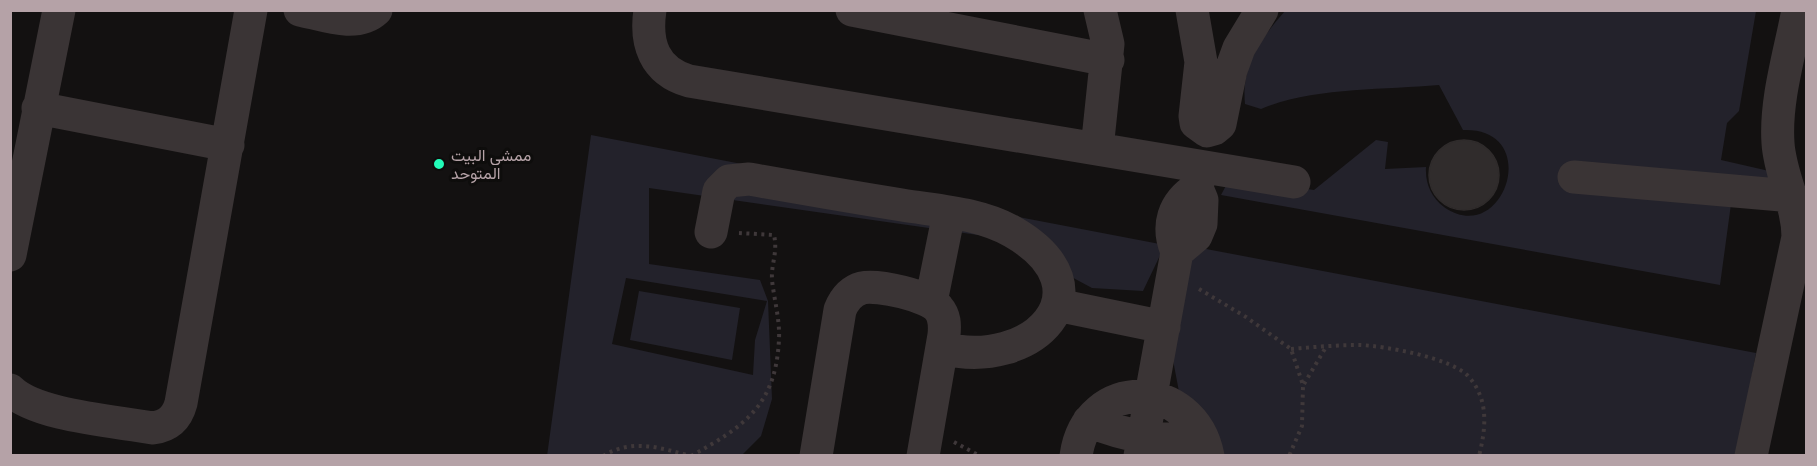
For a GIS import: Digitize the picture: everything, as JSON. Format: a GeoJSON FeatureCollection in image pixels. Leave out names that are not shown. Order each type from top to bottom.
{"type":"FeatureCollection","features":[{"type":"Feature","properties":{"kind":"lane"},"geometry":{"type":"LineString","coordinates":[[11,253],[58,10]]}},
{"type":"Feature","properties":{"kind":"lane"},"geometry":{"type":"LineString","coordinates":[[10,390],[20,399],[41,408],[144,426],[162,427],[175,418],[181,403],[251,10]]}},
{"type":"Feature","properties":{"kind":"lane"},"geometry":{"type":"LineString","coordinates":[[300,10],[352,20],[369,17],[376,10]]}},
{"type":"Feature","properties":{"kind":"lane"},"geometry":{"type":"LineString","coordinates":[[650,10],[648,36],[650,47],[662,65],[679,78],[1097,149],[1199,177],[1294,182]]}},
{"type":"Feature","properties":{"kind":"lane"},"geometry":{"type":"LineString","coordinates":[[852,10],[1108,60]]}},
{"type":"Feature","properties":{"kind":"lane"},"geometry":{"type":"LineString","coordinates":[[1097,149],[1108,60],[1106,28],[1100,10]]}},
{"type":"Feature","properties":{"kind":"lane"},"geometry":{"type":"LineString","coordinates":[[1192,10],[1201,62],[1195,116],[1196,123],[1207,131]]}},
{"type":"Feature","properties":{"kind":"lane"},"geometry":{"type":"LineString","coordinates":[[1207,131],[1220,124],[1231,70],[1239,48],[1262,10]]}},
{"type":"Feature","properties":{"kind":"lane"},"geometry":{"type":"LineString","coordinates":[[1751,456],[1796,252],[1798,223],[1792,196],[1780,162],[1778,125],[1798,10]]}},
{"type":"Feature","properties":{"kind":"lane"},"geometry":{"type":"LineString","coordinates":[[38,108],[228,145]]}},
{"type":"Feature","properties":{"kind":"lane"},"geometry":{"type":"LineString","coordinates":[[1142,447],[1175,266],[1173,216],[1182,199],[1199,177],[1207,131]]}},
{"type":"Feature","properties":{"kind":"lane"},"geometry":{"type":"LineString","coordinates":[[1574,177],[1792,196]]}},
{"type":"Feature","properties":{"kind":"lane"},"geometry":{"type":"LineString","coordinates":[[711,232],[720,191],[729,180],[736,178],[992,222],[1013,232],[1042,254],[1056,278],[1057,304],[1053,315],[1038,333],[1010,348],[976,354],[942,348]]}},
{"type":"Feature","properties":{"kind":"lane"},"geometry":{"type":"LineString","coordinates":[[931,302],[949,213]]}},
{"type":"Feature","properties":{"kind":"lane"},"geometry":{"type":"LineString","coordinates":[[816,456],[840,310],[848,296],[862,288],[870,287],[931,302],[943,316],[945,325],[942,348],[923,456]]}},
{"type":"Feature","properties":{"kind":"lane"},"geometry":{"type":"LineString","coordinates":[[1057,304],[1164,327]]}},
{"type":"Feature","properties":{"kind":"lane"},"geometry":{"type":"LineString","coordinates":[[1076,456],[1089,421],[1105,406],[1124,398],[1152,396],[1171,403],[1188,415],[1205,447]]}},
{"type":"Feature","properties":{"kind":"lane"},"geometry":{"type":"LineString","coordinates":[[1089,421],[1142,447],[1162,440],[1205,447]]}},
{"type":"Feature","properties":{"kind":"path"},"geometry":{"type":"LineString","coordinates":[[603,456],[627,445],[644,444],[691,456],[746,421],[770,390],[779,338],[772,274],[777,249],[774,235],[711,232]]}},
{"type":"Feature","properties":{"kind":"path"},"geometry":{"type":"LineString","coordinates":[[1175,266],[1206,291],[1291,349],[1303,385],[1302,426],[1289,456]]}},
{"type":"Feature","properties":{"kind":"path"},"geometry":{"type":"LineString","coordinates":[[1291,349],[1362,345],[1407,352],[1448,363],[1468,376],[1481,398],[1486,421],[1479,456]]}},
{"type":"Feature","properties":{"kind":"path"},"geometry":{"type":"LineString","coordinates":[[1303,385],[1326,346]]}},
{"type":"Feature","properties":{"kind":"shaded area"},"geometry":{"type":"Polygon","coordinates":[[[1285,11],[1756,11],[1739,111],[1727,123],[1721,160],[1778,173],[1776,188],[1734,182],[1720,285],[1221,195],[1230,178],[1314,190],[1376,140],[1388,142],[1385,169],[1426,167],[1432,194],[1444,207],[1465,216],[1484,212],[1498,200],[1506,183],[1508,164],[1503,147],[1488,134],[1463,130],[1439,85],[1325,93],[1281,102],[1261,109],[1245,104],[1246,77],[1254,53],[1285,11]]]}},
{"type":"Feature","properties":{"kind":"shaded area"},"geometry":{"type":"Polygon","coordinates":[[[591,135],[1165,245],[1143,291],[1092,288],[999,238],[649,188],[649,264],[760,280],[768,301],[772,399],[761,436],[742,455],[547,456],[591,135]],[[626,278],[612,344],[753,375],[755,340],[767,301],[626,278]]]}},
{"type":"Feature","properties":{"kind":"shaded area"},"geometry":{"type":"Polygon","coordinates":[[[1185,245],[1756,353],[1737,456],[1191,455],[1173,360],[1185,245]]]}},
{"type":"Feature","properties":{"kind":"shaded area"},"geometry":{"type":"Polygon","coordinates":[[[639,291],[740,308],[732,360],[630,340],[639,291]]]}},
{"type":"Feature","properties":{"kind":"building"},"geometry":{"type":"Polygon","coordinates":[[[1464,140],[1483,146],[1493,156],[1499,175],[1493,194],[1483,204],[1464,210],[1445,204],[1435,194],[1429,175],[1435,156],[1445,146],[1464,140]]]}},
{"type":"Feature","properties":{"kind":"place","name":"ممشى البيت المتوحد"},"geometry":{"type":"Point","coordinates":[439,164]}}]}
